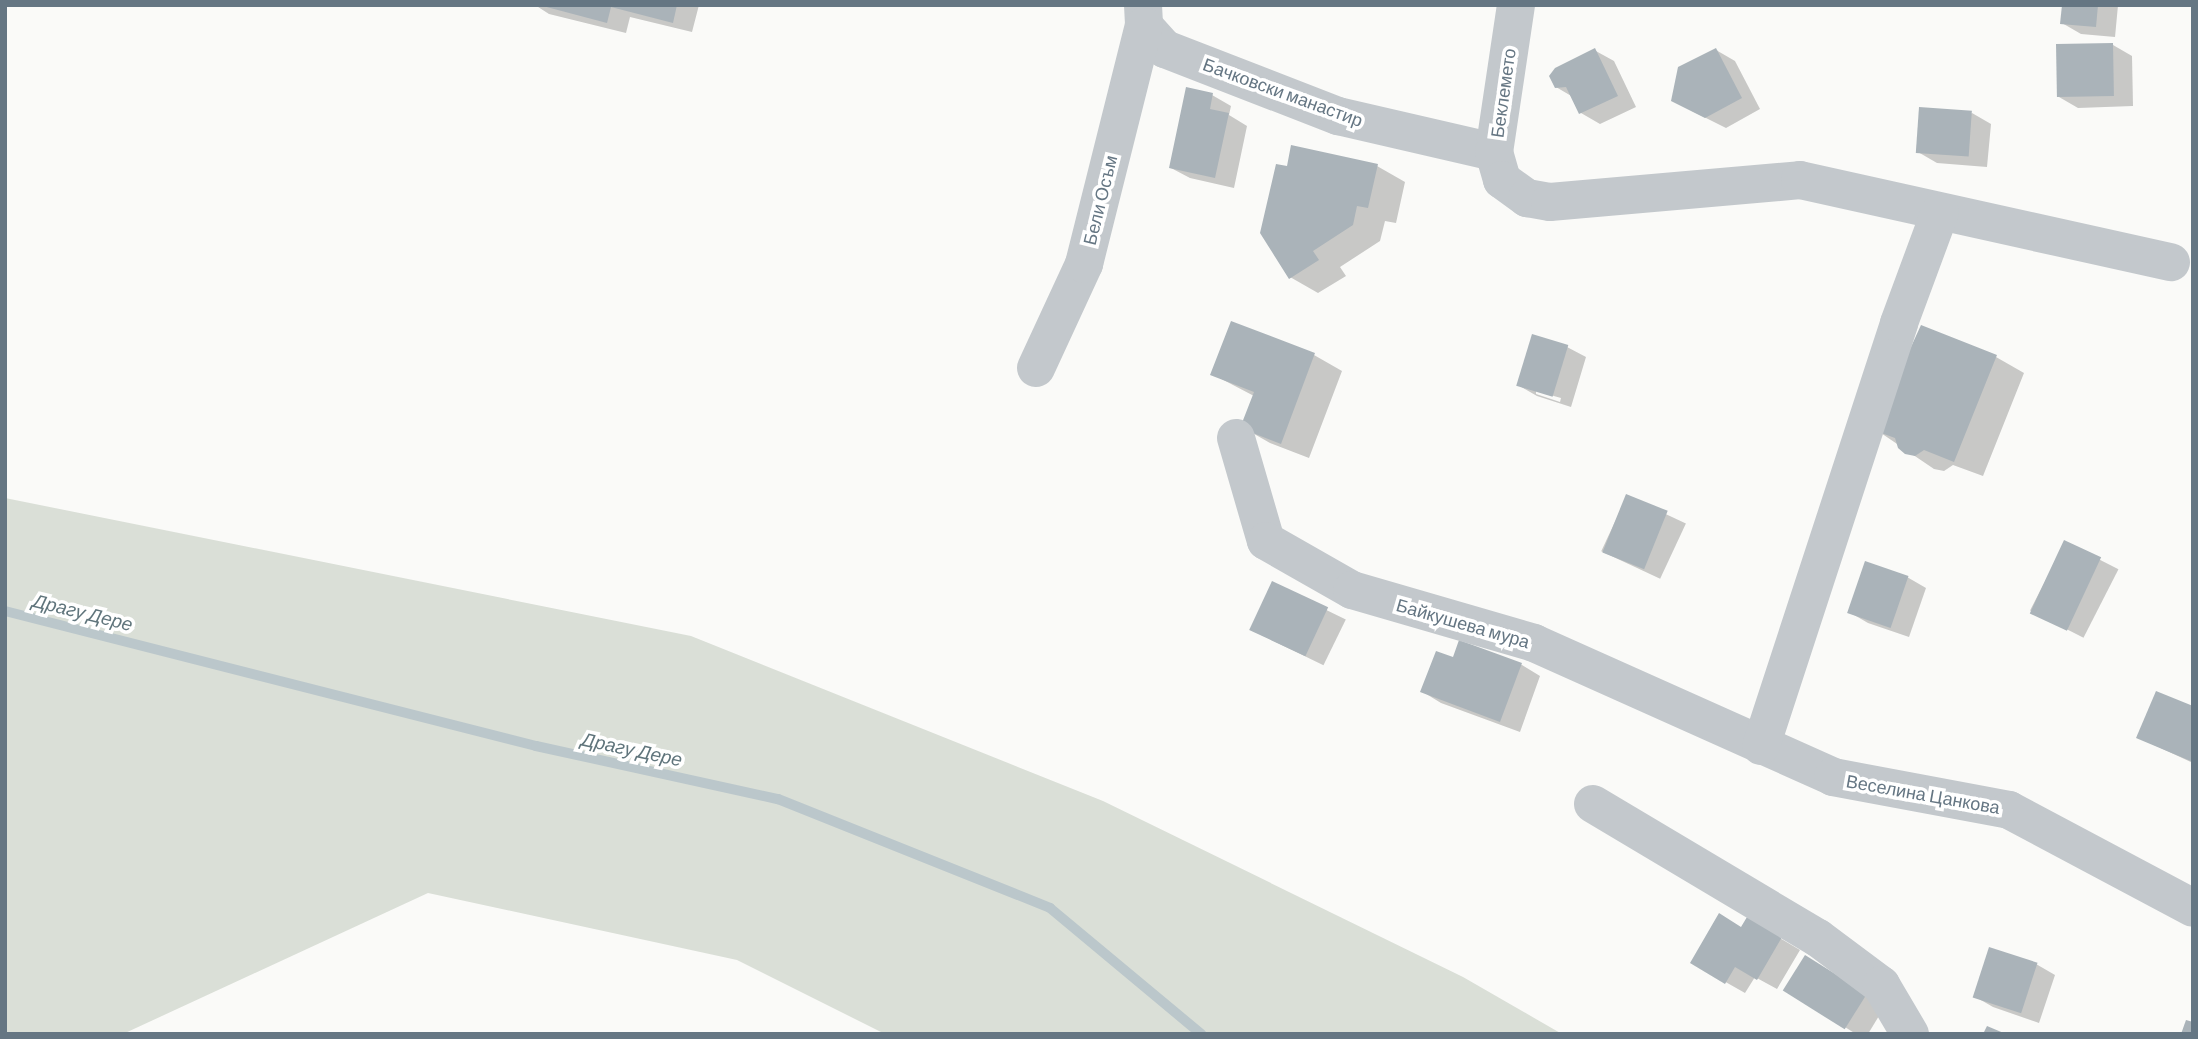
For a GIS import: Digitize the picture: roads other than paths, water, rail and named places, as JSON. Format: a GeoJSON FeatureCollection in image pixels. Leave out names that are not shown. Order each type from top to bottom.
{"type":"FeatureCollection","features":[{"type":"Feature","properties":{"kind":"street","name":"Беклемето"},"geometry":{"type":"LineString","coordinates":[[1498,166],[1516,5]]}},
{"type":"Feature","properties":{"kind":"street","name":"Бачковски манастир"},"geometry":{"type":"LineString","coordinates":[[1144,15],[1165,49],[1338,116],[1498,166]]}},
{"type":"Feature","properties":{"kind":"street","name":"Бели Осъм"},"geometry":{"type":"LineString","coordinates":[[1035,368],[1084,264],[1144,15]]}},
{"type":"Feature","properties":{"kind":"street"},"geometry":{"type":"LineString","coordinates":[[1498,166],[1527,198],[1549,202],[1800,180],[2171,262]]}},
{"type":"Feature","properties":{"kind":"street"},"geometry":{"type":"LineString","coordinates":[[1761,746],[1899,323],[1940,212]]}},
{"type":"Feature","properties":{"kind":"street","name":"Байкушева мура"},"geometry":{"type":"LineString","coordinates":[[1236,438],[1266,541],[1352,590],[1534,643],[1761,746]]}},
{"type":"Feature","properties":{"kind":"street","name":"Веселина Цанкова"},"geometry":{"type":"LineString","coordinates":[[1761,746],[1833,777],[2008,810],[2193,908]]}},
{"type":"Feature","properties":{"kind":"street"},"geometry":{"type":"LineString","coordinates":[[1593,804],[1818,938],[1881,985],[1910,1034]]}},
{"type":"Feature","properties":{"kind":"waterway","name":"Драгу Дере"},"geometry":{"type":"LineString","coordinates":[[5,611],[536,746],[778,799],[1050,908],[1201,1034]]}}]}
